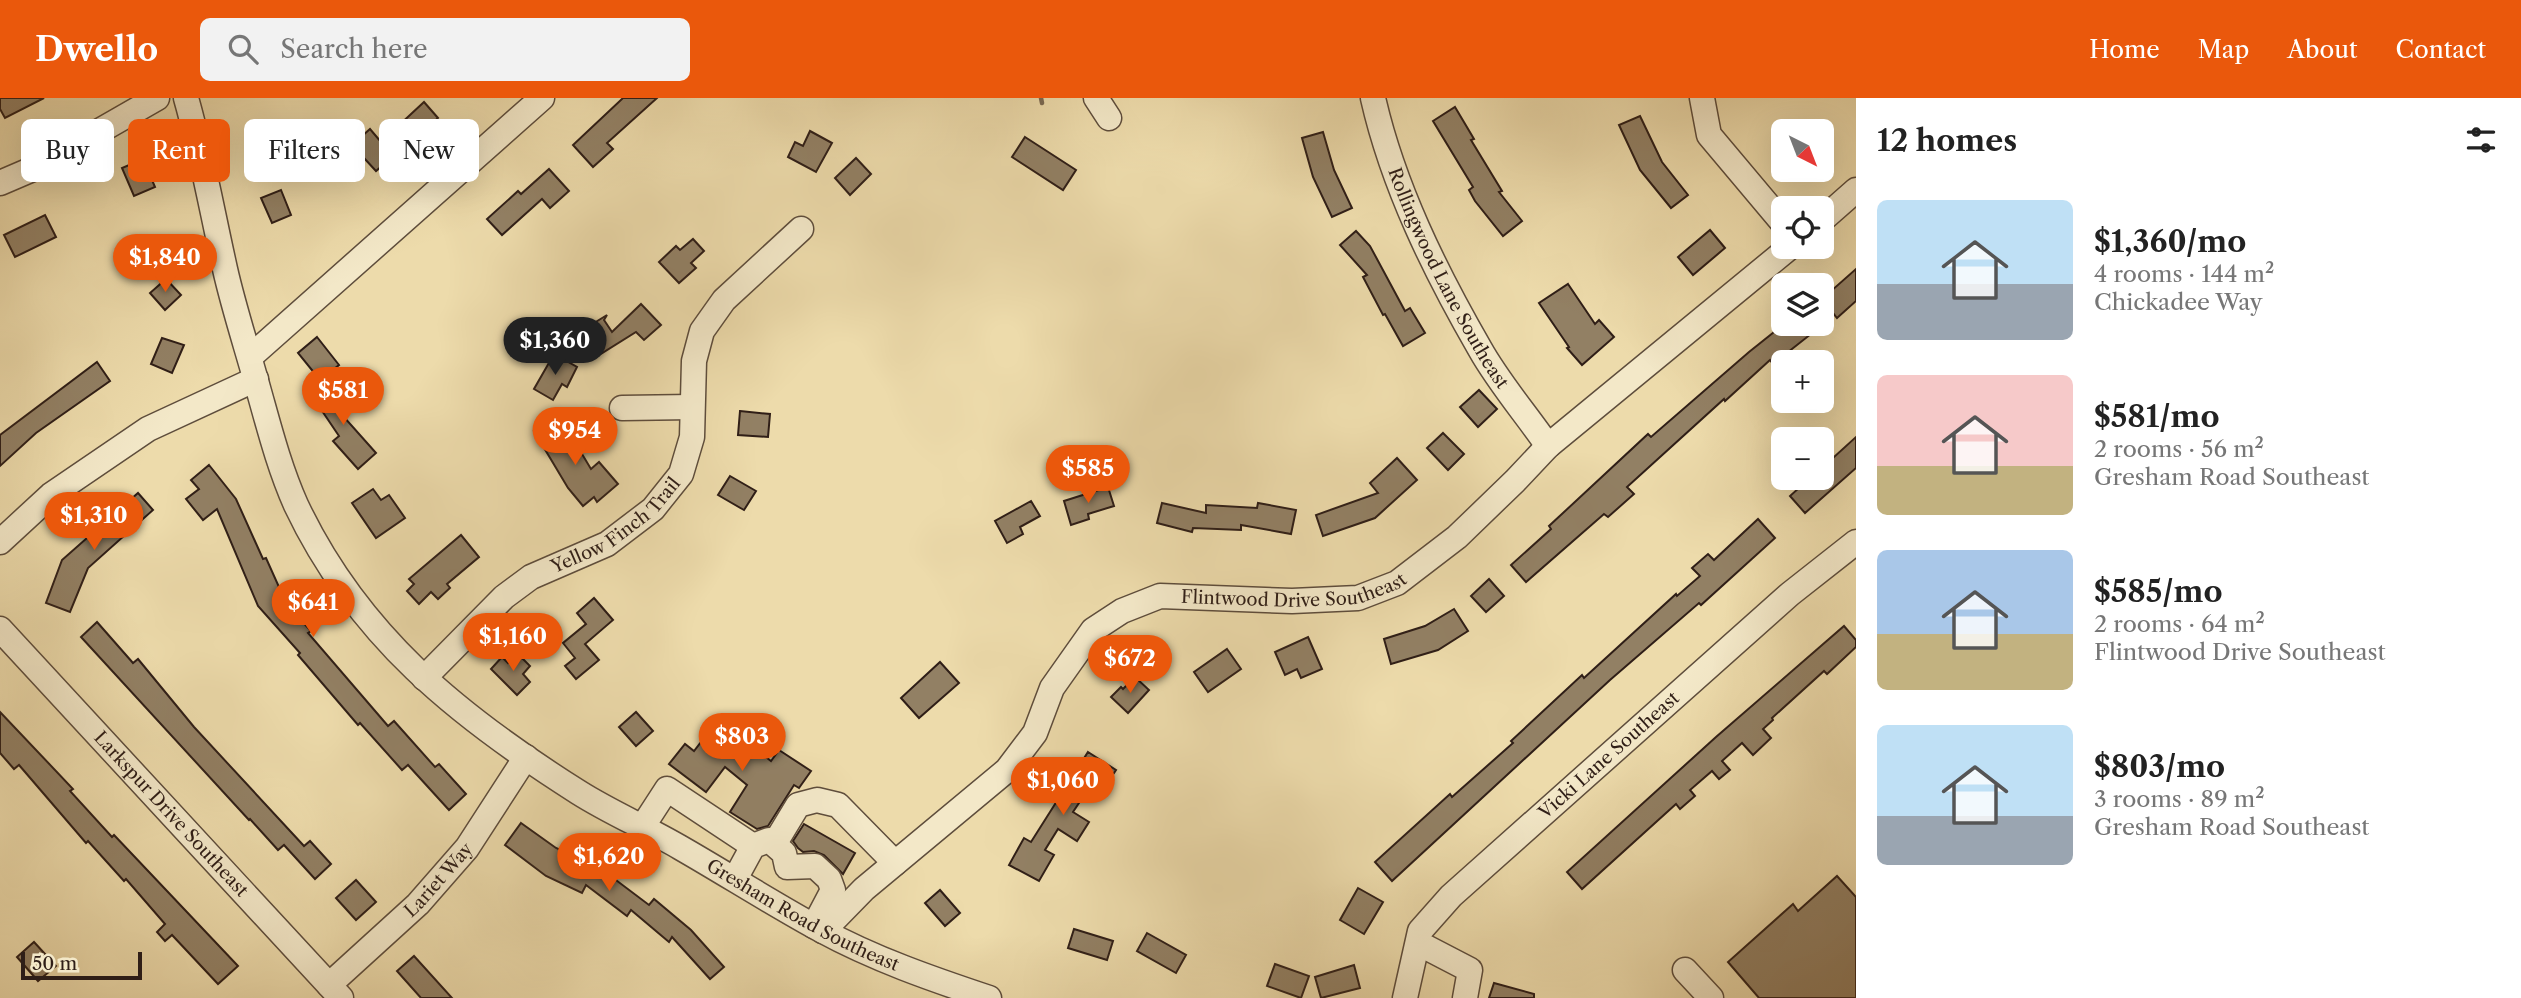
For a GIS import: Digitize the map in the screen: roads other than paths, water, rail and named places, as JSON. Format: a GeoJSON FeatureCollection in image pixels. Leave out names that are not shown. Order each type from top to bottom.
{"type":"FeatureCollection","features":[{"type":"Feature","properties":{"kind":"street"},"geometry":{"type":"LineString","coordinates":[[0,183],[35,168],[157,98]]}},
{"type":"Feature","properties":{"kind":"street","name":"Gresham Road Southeast"},"geometry":{"type":"LineString","coordinates":[[186,98],[200,145],[226,273],[277,457],[316,545],[355,605],[386,642],[424,678],[492,733],[581,794],[643,826],[818,929],[931,979],[989,998]]}},
{"type":"Feature","properties":{"kind":"street"},"geometry":{"type":"LineString","coordinates":[[0,542],[51,495],[148,429],[253,368],[542,98]]}},
{"type":"Feature","properties":{"kind":"street","name":"Rollingwood Lane Southeast"},"geometry":{"type":"LineString","coordinates":[[1373,98],[1380,129],[1398,180],[1431,257],[1481,351],[1548,446]]}},
{"type":"Feature","properties":{"kind":"street"},"geometry":{"type":"LineString","coordinates":[[1702,98],[1709,135],[1771,209]]}},
{"type":"Feature","properties":{"kind":"street"},"geometry":{"type":"LineString","coordinates":[[1834,209],[1856,190]]}},
{"type":"Feature","properties":{"kind":"street","name":"Yellow Finch Trail"},"geometry":{"type":"LineString","coordinates":[[424,678],[504,597],[531,577],[607,544],[653,509],[681,474],[692,437],[694,361],[702,331],[724,300],[802,229]]}},
{"type":"Feature","properties":{"kind":"street","name":"Flintwood Drive Southeast"},"geometry":{"type":"LineString","coordinates":[[818,929],[1007,770],[1035,733],[1052,688],[1093,629],[1122,611],[1160,596],[1292,601],[1358,598],[1397,583],[1457,537],[1548,446],[1775,259]]}},
{"type":"Feature","properties":{"kind":"street"},"geometry":{"type":"LineString","coordinates":[[622,408],[692,407]]}},
{"type":"Feature","properties":{"kind":"street","name":"Vicki Lane Southeast"},"geometry":{"type":"LineString","coordinates":[[1405,998],[1420,931],[1461,887],[1779,603],[1856,542]]}},
{"type":"Feature","properties":{"kind":"street","name":"Larkspur Drive Southeast"},"geometry":{"type":"LineString","coordinates":[[0,629],[335,991]]}},
{"type":"Feature","properties":{"kind":"street","name":"Lariet Way"},"geometry":{"type":"LineString","coordinates":[[335,991],[467,848],[526,757]]}},
{"type":"Feature","properties":{"kind":"street"},"geometry":{"type":"LineString","coordinates":[[643,826],[667,789],[764,845],[784,853],[787,867]]}},
{"type":"Feature","properties":{"kind":"street"},"geometry":{"type":"LineString","coordinates":[[745,885],[764,845],[798,805],[817,800],[838,805],[895,863]]}},
{"type":"Feature","properties":{"kind":"street"},"geometry":{"type":"LineString","coordinates":[[745,885],[787,867],[815,866],[829,879],[833,890],[818,929]]}},
{"type":"Feature","properties":{"kind":"street"},"geometry":{"type":"LineString","coordinates":[[1418,943],[1470,970],[1465,998]]}},
{"type":"Feature","properties":{"kind":"street"},"geometry":{"type":"LineString","coordinates":[[1685,970],[1711,998]]}},
{"type":"Feature","properties":{"kind":"waterway"},"geometry":{"type":"LineString","coordinates":[[1041,98],[1042,103]]}}]}
